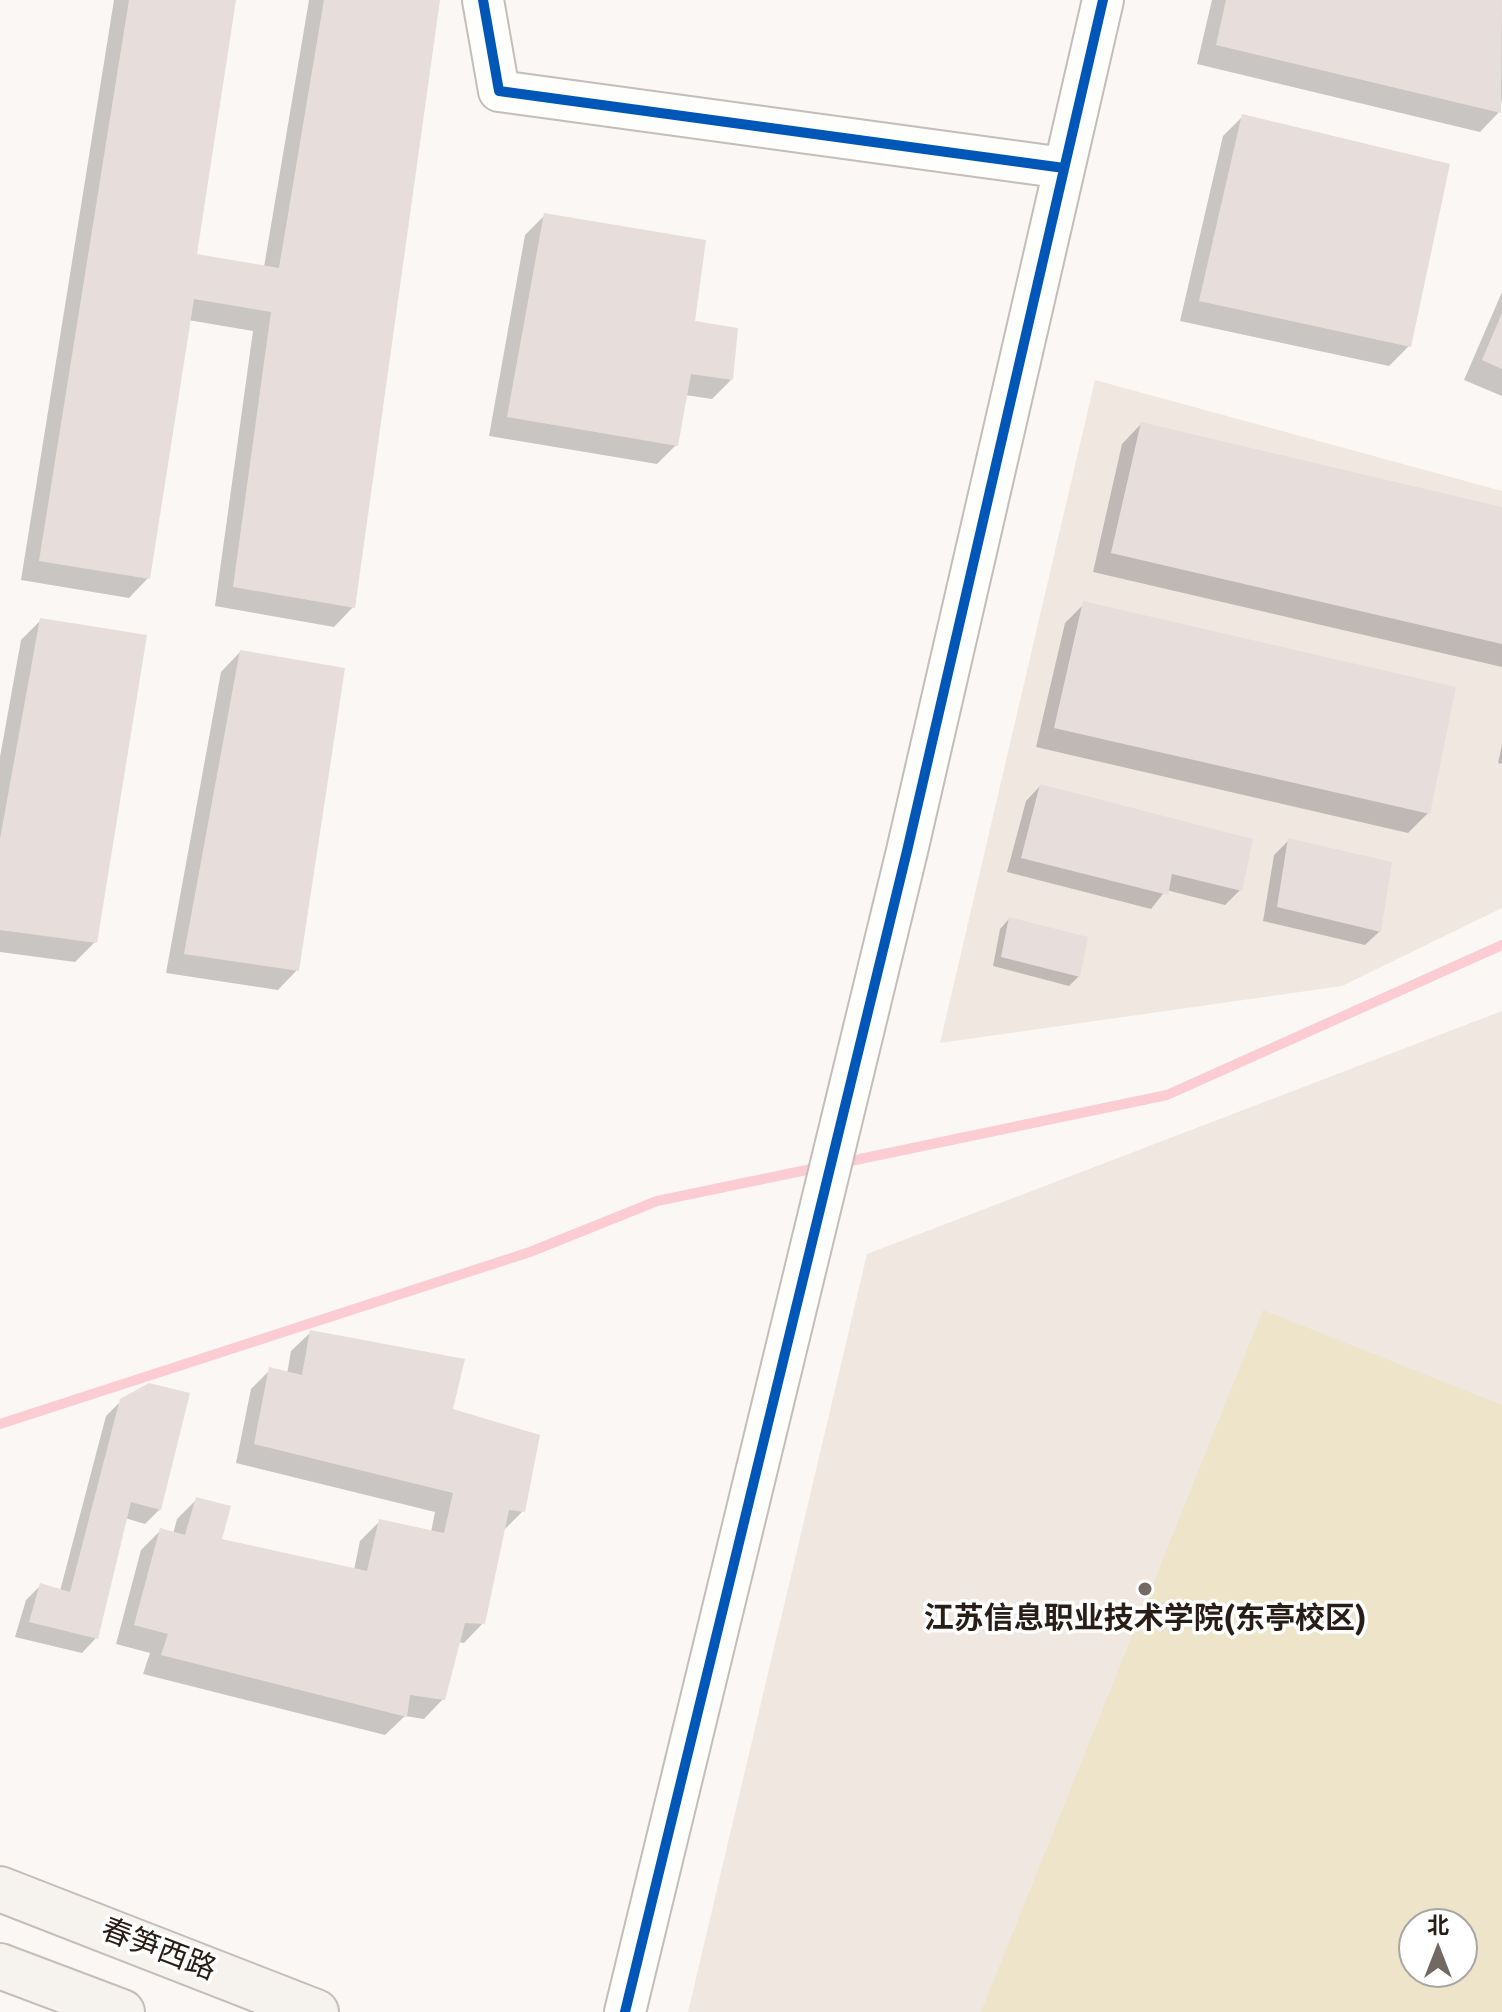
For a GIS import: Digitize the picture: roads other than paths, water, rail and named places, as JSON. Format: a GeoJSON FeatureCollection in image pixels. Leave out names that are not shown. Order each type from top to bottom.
{"type":"FeatureCollection","features":[{"type":"Feature","properties":{"kind":"main road","name":"春笋西路"},"geometry":{"type":"LineString","coordinates":[[0,1889],[316,2012]]}},
{"type":"Feature","properties":{"kind":"main road"},"geometry":{"type":"LineString","coordinates":[[0,1966],[122,2012]]}},
{"type":"Feature","properties":{"kind":"street"},"geometry":{"type":"LineString","coordinates":[[483,0],[499,91],[1064,168]]}},
{"type":"Feature","properties":{"kind":"street"},"geometry":{"type":"LineString","coordinates":[[625,2012],[903,866],[1103,0]]}},
{"type":"Feature","properties":{"kind":"waterway"},"geometry":{"type":"LineString","coordinates":[[841,1163],[1167,1095],[1502,945]]}},
{"type":"Feature","properties":{"kind":"waterway"},"geometry":{"type":"LineString","coordinates":[[0,1424],[530,1252],[657,1201],[821,1167]]}},
{"type":"Feature","properties":{"kind":"place","name":"江苏信息职业技术学院(东亭校区)"},"geometry":{"type":"Point","coordinates":[1145,1589]}}]}
